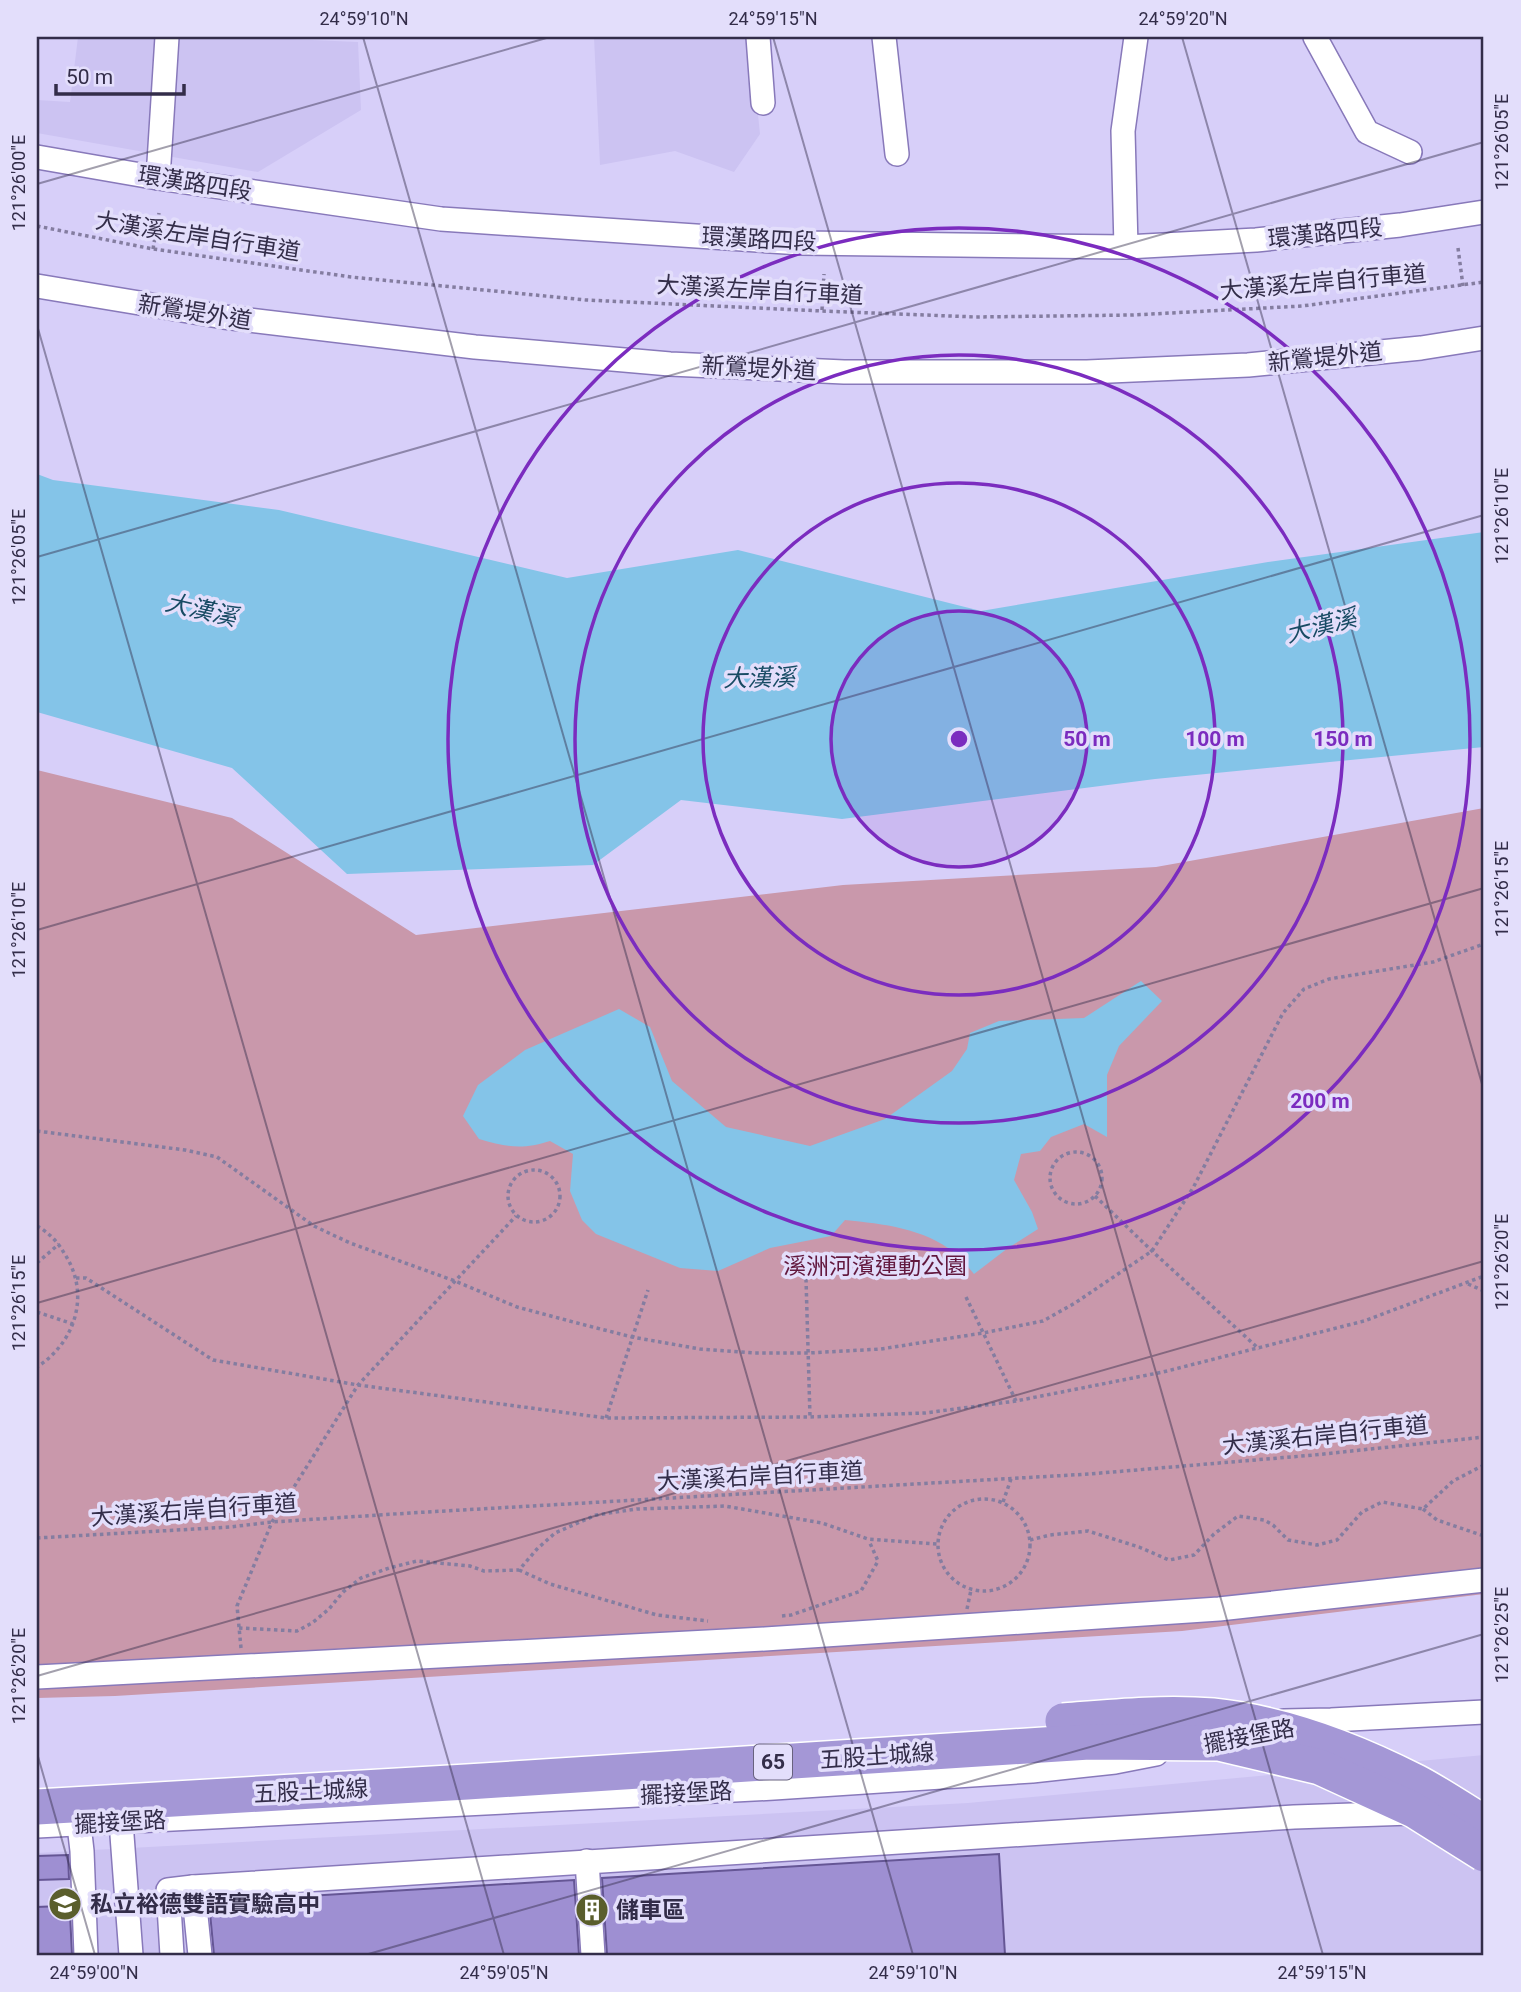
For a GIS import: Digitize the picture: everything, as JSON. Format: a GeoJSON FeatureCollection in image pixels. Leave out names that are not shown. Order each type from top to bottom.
{"type":"FeatureCollection","features":[{"type":"Feature","properties":{"kind":"highway","name":"五股土城線"},"geometry":{"type":"LineString","coordinates":[[37,1785],[601,1752],[1154,1714],[1213,1716],[1274,1726],[1330,1744],[1416,1782],[1484,1823]]}},
{"type":"Feature","properties":{"kind":"highway","name":"五股土城線"},"geometry":{"type":"LineString","coordinates":[[37,1807],[1090,1742],[1219,1743],[1320,1767],[1414,1810],[1484,1854]]}},
{"type":"Feature","properties":{"kind":"street"},"geometry":{"type":"LineString","coordinates":[[159,178],[167,37]]}},
{"type":"Feature","properties":{"kind":"street"},"geometry":{"type":"LineString","coordinates":[[758,37],[763,103]]}},
{"type":"Feature","properties":{"kind":"street"},"geometry":{"type":"LineString","coordinates":[[884,37],[897,154]]}},
{"type":"Feature","properties":{"kind":"street"},"geometry":{"type":"LineString","coordinates":[[1126,247],[1123,131],[1136,37]]}},
{"type":"Feature","properties":{"kind":"street"},"geometry":{"type":"LineString","coordinates":[[1315,37],[1367,132],[1410,152]]}},
{"type":"Feature","properties":{"kind":"street","name":"環漢路四段"},"geometry":{"type":"LineString","coordinates":[[37,157],[159,178],[455,220],[802,243],[1126,247],[1256,240],[1401,225],[1484,212]]}},
{"type":"Feature","properties":{"kind":"street","name":"新鶯堤外道"},"geometry":{"type":"LineString","coordinates":[[37,286],[224,317],[475,347],[670,364],[844,372],[1087,372],[1248,365],[1421,348],[1484,338]]}},
{"type":"Feature","properties":{"kind":"street"},"geometry":{"type":"LineString","coordinates":[[37,1677],[738,1640],[1219,1609],[1484,1580]]}},
{"type":"Feature","properties":{"kind":"street","name":"擺接堡路"},"geometry":{"type":"LineString","coordinates":[[37,1797],[1237,1722],[1484,1712]]}},
{"type":"Feature","properties":{"kind":"street","name":"擺接堡路"},"geometry":{"type":"LineString","coordinates":[[37,1826],[774,1788],[1032,1771],[1115,1762],[1331,1720]]}},
{"type":"Feature","properties":{"kind":"street"},"geometry":{"type":"LineString","coordinates":[[357,1778],[359,1810]]}},
{"type":"Feature","properties":{"kind":"street"},"geometry":{"type":"LineString","coordinates":[[172,1955],[168,1890],[193,1886],[1294,1817],[1484,1810]]}},
{"type":"Feature","properties":{"kind":"street"},"geometry":{"type":"LineString","coordinates":[[121,1822],[131,1955]]}},
{"type":"Feature","properties":{"kind":"street"},"geometry":{"type":"LineString","coordinates":[[79,1825],[86,1955]]}},
{"type":"Feature","properties":{"kind":"street"},"geometry":{"type":"LineString","coordinates":[[587,1861],[593,1955]]}},
{"type":"Feature","properties":{"kind":"street"},"geometry":{"type":"LineString","coordinates":[[193,1886],[200,1955]]}},
{"type":"Feature","properties":{"kind":"path"},"geometry":{"type":"LineString","coordinates":[[153,249],[159,213]]}},
{"type":"Feature","properties":{"kind":"path","name":"大漢溪左岸自行車道"},"geometry":{"type":"LineString","coordinates":[[37,226],[153,249],[351,277],[586,300],[976,317],[1133,315],[1302,306],[1484,282]]}},
{"type":"Feature","properties":{"kind":"path"},"geometry":{"type":"LineString","coordinates":[[1458,248],[1463,286]]}},
{"type":"Feature","properties":{"kind":"path"},"geometry":{"type":"LineString","coordinates":[[822,311],[824,274]]}},
{"type":"Feature","properties":{"kind":"path"},"geometry":{"type":"LineString","coordinates":[[37,1131],[186,1150],[217,1157],[314,1226],[350,1243],[517,1307],[632,1337],[700,1349],[755,1353],[881,1349],[1043,1321],[1076,1303],[1152,1251],[1192,1188],[1283,1013],[1304,989],[1329,979],[1433,962],[1484,944]]}},
{"type":"Feature","properties":{"kind":"path"},"geometry":{"type":"LineString","coordinates":[[1075,1152],[1091,1157],[1101,1171],[1100,1188],[1095,1196],[1081,1204],[1064,1202],[1057,1196],[1049,1181],[1053,1164],[1059,1158],[1075,1152]]}},
{"type":"Feature","properties":{"kind":"path"},"geometry":{"type":"LineString","coordinates":[[540,1170],[554,1180],[559,1187],[560,1196],[555,1212],[540,1222],[523,1221],[516,1216],[508,1201],[510,1184],[516,1177],[523,1172],[540,1170]]}},
{"type":"Feature","properties":{"kind":"path"},"geometry":{"type":"LineString","coordinates":[[1095,1196],[1259,1349]]}},
{"type":"Feature","properties":{"kind":"path"},"geometry":{"type":"LineString","coordinates":[[241,1654],[237,1606],[272,1522],[358,1385],[516,1216]]}},
{"type":"Feature","properties":{"kind":"path"},"geometry":{"type":"LineString","coordinates":[[37,1226],[59,1244],[69,1260],[76,1278],[78,1301],[74,1324],[64,1343],[50,1359],[37,1367]]}},
{"type":"Feature","properties":{"kind":"path"},"geometry":{"type":"LineString","coordinates":[[37,1263],[59,1244]]}},
{"type":"Feature","properties":{"kind":"path"},"geometry":{"type":"LineString","coordinates":[[76,1278],[86,1278],[213,1360],[358,1385],[606,1418],[810,1417],[925,1413],[1016,1401],[1163,1372],[1364,1321],[1484,1276]]}},
{"type":"Feature","properties":{"kind":"path"},"geometry":{"type":"LineString","coordinates":[[806,1279],[810,1417]]}},
{"type":"Feature","properties":{"kind":"path"},"geometry":{"type":"LineString","coordinates":[[1466,1283],[1484,1291]]}},
{"type":"Feature","properties":{"kind":"path"},"geometry":{"type":"LineString","coordinates":[[606,1418],[648,1290]]}},
{"type":"Feature","properties":{"kind":"path"},"geometry":{"type":"LineString","coordinates":[[967,1297],[1016,1401]]}},
{"type":"Feature","properties":{"kind":"path"},"geometry":{"type":"LineString","coordinates":[[37,1312],[74,1324]]}},
{"type":"Feature","properties":{"kind":"path","name":"大漢溪右岸自行車道"},"geometry":{"type":"LineString","coordinates":[[37,1538],[1011,1479],[1314,1455],[1484,1437]]}},
{"type":"Feature","properties":{"kind":"path"},"geometry":{"type":"LineString","coordinates":[[1423,1509],[1453,1481],[1484,1465]]}},
{"type":"Feature","properties":{"kind":"path"},"geometry":{"type":"LineString","coordinates":[[1003,1502],[1011,1479]]}},
{"type":"Feature","properties":{"kind":"path"},"geometry":{"type":"LineString","coordinates":[[676,1499],[676,1507]]}},
{"type":"Feature","properties":{"kind":"path"},"geometry":{"type":"LineString","coordinates":[[973,1500],[1003,1502],[1016,1511],[1026,1525],[1030,1540],[1029,1556],[1024,1570],[1014,1581],[1001,1589],[986,1592],[957,1584],[946,1573],[939,1559],[937,1544],[940,1529],[948,1516],[959,1506],[973,1500]]}},
{"type":"Feature","properties":{"kind":"path"},"geometry":{"type":"LineString","coordinates":[[1030,1540],[1088,1531],[1139,1547],[1168,1560],[1194,1555],[1214,1534],[1238,1516],[1264,1520],[1288,1540],[1317,1545],[1337,1540],[1362,1512],[1382,1502],[1423,1509],[1437,1520],[1484,1536]]}},
{"type":"Feature","properties":{"kind":"path"},"geometry":{"type":"LineString","coordinates":[[519,1570],[555,1533],[596,1515],[637,1508],[725,1506],[822,1523],[868,1539],[937,1544]]}},
{"type":"Feature","properties":{"kind":"path"},"geometry":{"type":"LineString","coordinates":[[778,1617],[861,1591],[877,1561],[868,1539]]}},
{"type":"Feature","properties":{"kind":"path"},"geometry":{"type":"LineString","coordinates":[[239,1628],[297,1631],[329,1609],[343,1592],[361,1578],[417,1562],[470,1566],[484,1571],[519,1570],[550,1584],[657,1615],[712,1622]]}},
{"type":"Feature","properties":{"kind":"path"},"geometry":{"type":"LineString","coordinates":[[967,1614],[971,1590]]}},
{"type":"Feature","properties":{"kind":"shaded area"},"geometry":{"type":"Polygon","coordinates":[[[78,37],[245,37],[358,42],[361,110],[258,172],[37,133],[37,100],[70,102],[78,37]]]}},
{"type":"Feature","properties":{"kind":"shaded area"},"geometry":{"type":"Polygon","coordinates":[[[594,37],[750,37],[760,134],[734,172],[675,151],[600,165],[594,37]]]}},
{"type":"Feature","properties":{"kind":"shaded area"},"geometry":{"type":"Polygon","coordinates":[[[1484,1755],[1484,1955],[37,1955],[37,1853],[968,1803],[1484,1755]]]}},
{"type":"Feature","properties":{"kind":"green space","name":"溪洲河濱運動公園"},"geometry":{"type":"Polygon","coordinates":[[[37,770],[232,818],[416,935],[843,885],[1156,867],[1484,808],[1484,1594],[1182,1631],[115,1696],[37,1698],[37,770]]]}},
{"type":"Feature","properties":{"kind":"water","name":"大漢溪"},"geometry":{"type":"Polygon","coordinates":[[[37,474],[53,480],[279,510],[567,578],[738,550],[981,611],[1268,562],[1484,532],[1484,747],[1155,779],[842,819],[681,800],[593,865],[347,874],[232,768],[37,712],[37,474]]]}},
{"type":"Feature","properties":{"kind":"water"},"geometry":{"type":"Polygon","coordinates":[[[1141,981],[1162,1001],[1119,1046],[1107,1075],[1107,1137],[1084,1124],[1051,1137],[1040,1151],[1021,1154],[1014,1180],[1038,1229],[974,1274],[955,1253],[930,1238],[889,1226],[845,1220],[831,1236],[770,1248],[718,1271],[680,1268],[596,1234],[582,1220],[570,1191],[573,1154],[550,1141],[531,1146],[514,1146],[479,1139],[463,1116],[478,1085],[525,1050],[619,1009],[650,1027],[672,1081],[726,1127],[810,1146],[885,1119],[952,1071],[967,1049],[970,1033],[999,1021],[1084,1018],[1141,981]]]}},
{"type":"Feature","properties":{"kind":"building"},"geometry":{"type":"Polygon","coordinates":[[[999,1854],[1005,1955],[607,1955],[602,1878],[999,1854]]]}},
{"type":"Feature","properties":{"kind":"building"},"geometry":{"type":"Polygon","coordinates":[[[68,1855],[69,1879],[37,1880],[37,1856],[68,1855]]]}},
{"type":"Feature","properties":{"kind":"building"},"geometry":{"type":"Polygon","coordinates":[[[574,1880],[579,1955],[214,1955],[209,1902],[574,1880]]]}},
{"type":"Feature","properties":{"kind":"building"},"geometry":{"type":"Polygon","coordinates":[[[60,1906],[60,1914],[70,1914],[72,1955],[37,1955],[37,1907],[60,1906]]]}},
{"type":"Feature","properties":{"kind":"place","name":"私立裕德雙語實驗高中"},"geometry":{"type":"Point","coordinates":[65,1904]}},
{"type":"Feature","properties":{"kind":"place","name":"儲車區"},"geometry":{"type":"Point","coordinates":[592,1910]}}]}
